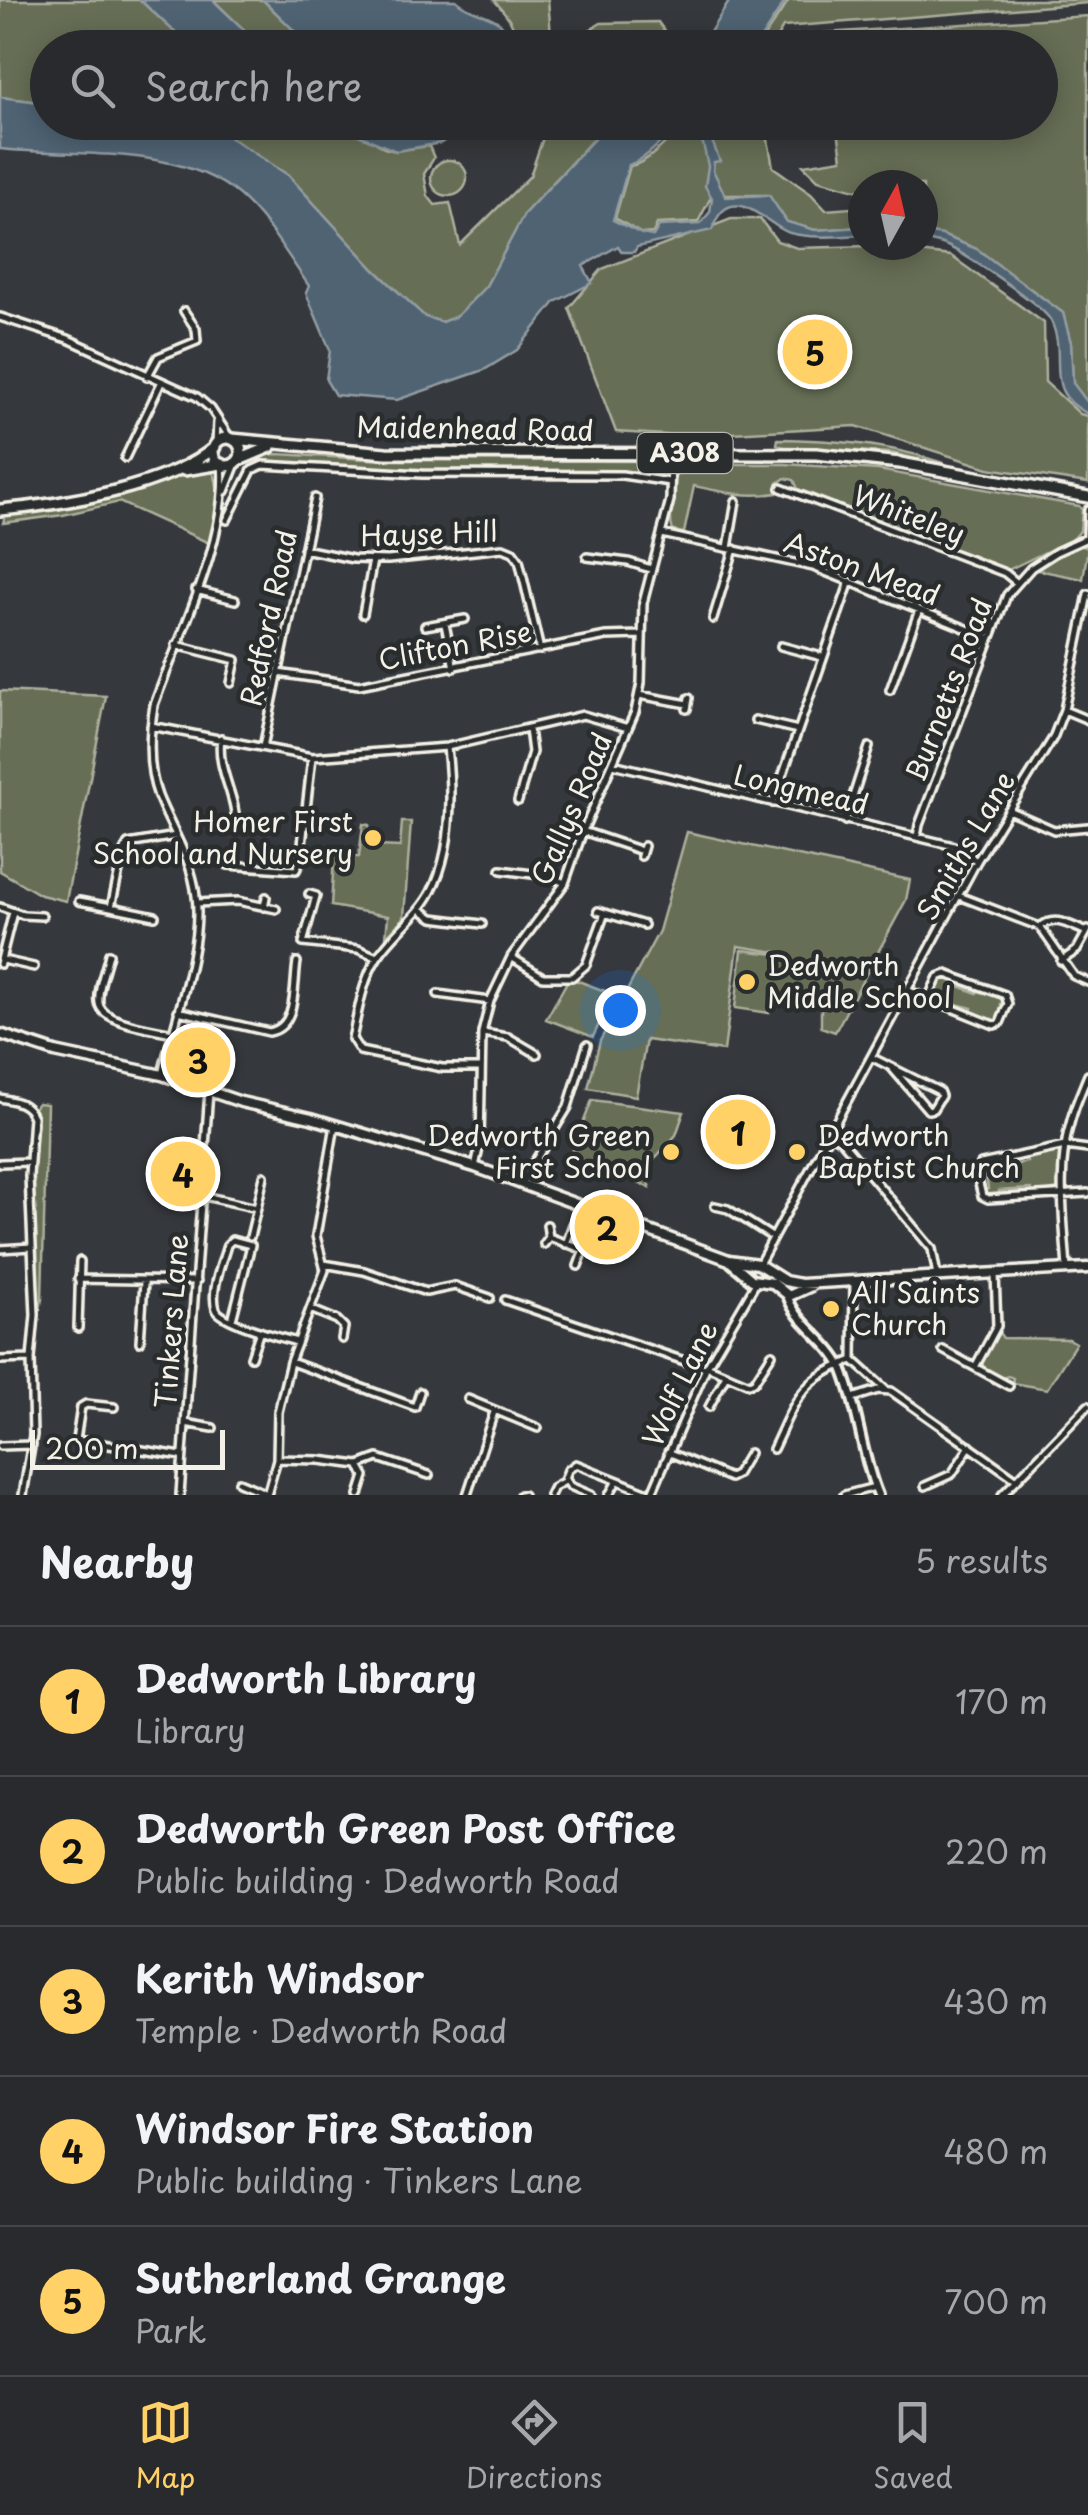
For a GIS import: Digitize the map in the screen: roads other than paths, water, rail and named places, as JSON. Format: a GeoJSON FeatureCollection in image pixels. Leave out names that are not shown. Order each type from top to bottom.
{"type":"FeatureCollection","features":[{"type":"Feature","properties":{"kind":"main road"},"geometry":{"type":"LineString","coordinates":[[0,510],[69,501],[172,472],[230,465],[238,460],[240,448],[231,439],[172,472]]}},
{"type":"Feature","properties":{"kind":"main road","name":"Maidenhead Road"},"geometry":{"type":"LineString","coordinates":[[231,439],[278,446],[412,453],[858,457],[1088,497]]}},
{"type":"Feature","properties":{"kind":"main road"},"geometry":{"type":"LineString","coordinates":[[215,445],[214,456],[221,464]]}},
{"type":"Feature","properties":{"kind":"main road","name":"Maidenhead Road"},"geometry":{"type":"LineString","coordinates":[[238,460],[256,450],[278,446]]}},
{"type":"Feature","properties":{"kind":"main road"},"geometry":{"type":"LineString","coordinates":[[0,1034],[54,1052],[162,1075],[475,1167],[729,1260],[759,1266],[791,1289]]}},
{"type":"Feature","properties":{"kind":"main road"},"geometry":{"type":"LineString","coordinates":[[729,1260],[754,1279],[791,1289],[1088,1268]]}},
{"type":"Feature","properties":{"kind":"main road"},"geometry":{"type":"LineString","coordinates":[[754,1279],[748,1269],[759,1266]]}},
{"type":"Feature","properties":{"kind":"main road"},"geometry":{"type":"LineString","coordinates":[[754,1279],[759,1266]]}},
{"type":"Feature","properties":{"kind":"street"},"geometry":{"type":"LineString","coordinates":[[147,377],[158,358],[197,341],[196,329],[184,311]]}},
{"type":"Feature","properties":{"kind":"street"},"geometry":{"type":"LineString","coordinates":[[0,317],[68,339],[201,400],[231,439]]}},
{"type":"Feature","properties":{"kind":"street"},"geometry":{"type":"LineString","coordinates":[[125,458],[162,383]]}},
{"type":"Feature","properties":{"kind":"street"},"geometry":{"type":"LineString","coordinates":[[215,445],[216,416]]}},
{"type":"Feature","properties":{"kind":"street","name":"Gallys Road"},"geometry":{"type":"LineString","coordinates":[[475,1167],[480,1144],[482,1034],[490,1001],[511,957],[565,883],[639,695],[643,603],[670,500],[671,453]]}},
{"type":"Feature","properties":{"kind":"street"},"geometry":{"type":"LineString","coordinates":[[162,1075],[193,942],[197,903],[188,864],[154,782],[151,726],[154,705],[212,549],[222,498],[238,460]]}},
{"type":"Feature","properties":{"kind":"street"},"geometry":{"type":"LineString","coordinates":[[221,464],[222,498]]}},
{"type":"Feature","properties":{"kind":"street","name":"Maidenhead Road"},"geometry":{"type":"LineString","coordinates":[[227,520],[252,470],[263,466],[422,474],[622,474],[671,482]]}},
{"type":"Feature","properties":{"kind":"street","name":"Whiteley"},"geometry":{"type":"LineString","coordinates":[[785,487],[1005,574],[1016,582]]}},
{"type":"Feature","properties":{"kind":"street"},"geometry":{"type":"LineString","coordinates":[[222,498],[236,501]]}},
{"type":"Feature","properties":{"kind":"street","name":"Redford Road"},"geometry":{"type":"LineString","coordinates":[[263,747],[315,498]]}},
{"type":"Feature","properties":{"kind":"street"},"geometry":{"type":"LineString","coordinates":[[713,619],[731,548],[731,510],[736,501]]}},
{"type":"Feature","properties":{"kind":"street"},"geometry":{"type":"LineString","coordinates":[[1087,539],[1088,510]]}},
{"type":"Feature","properties":{"kind":"street","name":"Aston Mead"},"geometry":{"type":"LineString","coordinates":[[662,534],[778,557],[850,581],[988,638]]}},
{"type":"Feature","properties":{"kind":"street","name":"Burnetts Road"},"geometry":{"type":"LineString","coordinates":[[917,837],[918,825],[1002,605],[1016,582],[1056,552],[1087,539]]}},
{"type":"Feature","properties":{"kind":"street","name":"Hayse Hill"},"geometry":{"type":"LineString","coordinates":[[304,549],[373,560],[503,548],[514,552],[540,650]]}},
{"type":"Feature","properties":{"kind":"street"},"geometry":{"type":"LineString","coordinates":[[586,557],[628,562],[652,570]]}},
{"type":"Feature","properties":{"kind":"street"},"geometry":{"type":"LineString","coordinates":[[366,611],[373,560]]}},
{"type":"Feature","properties":{"kind":"street"},"geometry":{"type":"LineString","coordinates":[[774,803],[850,581]]}},
{"type":"Feature","properties":{"kind":"street"},"geometry":{"type":"LineString","coordinates":[[196,590],[230,602]]}},
{"type":"Feature","properties":{"kind":"street","name":"Smiths Lane"},"geometry":{"type":"LineString","coordinates":[[759,1266],[978,860],[1053,738],[1064,710],[1088,594]]}},
{"type":"Feature","properties":{"kind":"street"},"geometry":{"type":"LineString","coordinates":[[890,690],[919,610]]}},
{"type":"Feature","properties":{"kind":"street"},"geometry":{"type":"LineString","coordinates":[[426,626],[464,619]]}},
{"type":"Feature","properties":{"kind":"street"},"geometry":{"type":"LineString","coordinates":[[445,624],[454,668]]}},
{"type":"Feature","properties":{"kind":"street","name":"Clifton Rise"},"geometry":{"type":"LineString","coordinates":[[278,673],[358,685],[606,636],[641,635]]}},
{"type":"Feature","properties":{"kind":"street"},"geometry":{"type":"LineString","coordinates":[[176,645],[217,652],[236,660],[231,683]]}},
{"type":"Feature","properties":{"kind":"street"},"geometry":{"type":"LineString","coordinates":[[781,646],[822,656]]}},
{"type":"Feature","properties":{"kind":"street"},"geometry":{"type":"LineString","coordinates":[[639,695],[688,704]]}},
{"type":"Feature","properties":{"kind":"street"},"geometry":{"type":"LineString","coordinates":[[1064,710],[1088,720]]}},
{"type":"Feature","properties":{"kind":"street"},"geometry":{"type":"LineString","coordinates":[[151,726],[312,757],[448,747],[583,715],[628,728]]}},
{"type":"Feature","properties":{"kind":"street"},"geometry":{"type":"LineString","coordinates":[[755,720],[798,730]]}},
{"type":"Feature","properties":{"kind":"street"},"geometry":{"type":"LineString","coordinates":[[518,801],[524,793],[532,752],[529,729]]}},
{"type":"Feature","properties":{"kind":"street"},"geometry":{"type":"LineString","coordinates":[[222,738],[221,766],[236,809],[235,824]]}},
{"type":"Feature","properties":{"kind":"street"},"geometry":{"type":"LineString","coordinates":[[448,747],[450,777],[442,865],[431,893],[377,957],[368,974],[352,1039],[360,1051],[442,1068],[480,1068]]}},
{"type":"Feature","properties":{"kind":"street"},"geometry":{"type":"LineString","coordinates":[[845,820],[869,747]]}},
{"type":"Feature","properties":{"kind":"street"},"geometry":{"type":"LineString","coordinates":[[228,865],[296,870],[312,757]]}},
{"type":"Feature","properties":{"kind":"street","name":"Longmead"},"geometry":{"type":"LineString","coordinates":[[613,764],[954,846],[978,860]]}},
{"type":"Feature","properties":{"kind":"street"},"geometry":{"type":"LineString","coordinates":[[1008,810],[1054,830],[1088,827]]}},
{"type":"Feature","properties":{"kind":"street"},"geometry":{"type":"LineString","coordinates":[[583,831],[642,851]]}},
{"type":"Feature","properties":{"kind":"street"},"geometry":{"type":"LineString","coordinates":[[111,907],[122,853],[128,844],[176,836]]}},
{"type":"Feature","properties":{"kind":"street"},"geometry":{"type":"LineString","coordinates":[[501,870],[548,876],[565,883]]}},
{"type":"Feature","properties":{"kind":"street"},"geometry":{"type":"LineString","coordinates":[[308,894],[316,896],[302,942],[358,949],[377,957]]}},
{"type":"Feature","properties":{"kind":"street"},"geometry":{"type":"LineString","coordinates":[[959,896],[1040,928],[1074,976],[1088,982]]}},
{"type":"Feature","properties":{"kind":"street"},"geometry":{"type":"LineString","coordinates":[[264,907],[266,897]]}},
{"type":"Feature","properties":{"kind":"street"},"geometry":{"type":"LineString","coordinates":[[79,901],[151,913]]}},
{"type":"Feature","properties":{"kind":"street"},"geometry":{"type":"LineString","coordinates":[[197,903],[238,901],[276,910]]}},
{"type":"Feature","properties":{"kind":"street"},"geometry":{"type":"LineString","coordinates":[[0,908],[42,916]]}},
{"type":"Feature","properties":{"kind":"street"},"geometry":{"type":"LineString","coordinates":[[420,909],[433,918],[482,925]]}},
{"type":"Feature","properties":{"kind":"street"},"geometry":{"type":"LineString","coordinates":[[12,912],[1,962],[34,967]]}},
{"type":"Feature","properties":{"kind":"street"},"geometry":{"type":"LineString","coordinates":[[511,957],[543,977],[572,977],[586,964],[601,912],[644,925]]}},
{"type":"Feature","properties":{"kind":"street"},"geometry":{"type":"LineString","coordinates":[[1040,928],[1047,921],[1056,920],[1088,931],[1077,950],[1062,961]]}},
{"type":"Feature","properties":{"kind":"street"},"geometry":{"type":"LineString","coordinates":[[110,958],[99,1003],[103,1013],[113,1019],[174,1032]]}},
{"type":"Feature","properties":{"kind":"street"},"geometry":{"type":"LineString","coordinates":[[178,1011],[269,1032],[280,1030],[288,1021],[295,966]]}},
{"type":"Feature","properties":{"kind":"street"},"geometry":{"type":"LineString","coordinates":[[906,990],[928,999],[994,1025],[1000,1023],[1008,1004],[1005,995],[946,974],[938,977],[928,999]]}},
{"type":"Feature","properties":{"kind":"street"},"geometry":{"type":"LineString","coordinates":[[438,995],[490,1001]]}},
{"type":"Feature","properties":{"kind":"street"},"geometry":{"type":"LineString","coordinates":[[482,1034],[508,1038],[537,1054]]}},
{"type":"Feature","properties":{"kind":"street"},"geometry":{"type":"LineString","coordinates":[[521,1184],[568,1106],[586,1045]]}},
{"type":"Feature","properties":{"kind":"street"},"geometry":{"type":"LineString","coordinates":[[871,1057],[939,1091],[933,1109],[928,1110],[892,1068]]}},
{"type":"Feature","properties":{"kind":"street"},"geometry":{"type":"LineString","coordinates":[[1067,1270],[1062,1196],[1065,1146],[1088,1075]]}},
{"type":"Feature","properties":{"kind":"street","name":"Tinkers Lane"},"geometry":{"type":"LineString","coordinates":[[180,1495],[209,1091]]}},
{"type":"Feature","properties":{"kind":"street"},"geometry":{"type":"LineString","coordinates":[[0,1098],[19,1102],[30,1109],[33,1117],[29,1162],[35,1315],[32,1445],[22,1495]]}},
{"type":"Feature","properties":{"kind":"street"},"geometry":{"type":"LineString","coordinates":[[239,1482],[267,1495],[277,1459],[278,1412],[290,1362],[325,1270],[316,1236],[336,1125]]}},
{"type":"Feature","properties":{"kind":"street"},"geometry":{"type":"LineString","coordinates":[[829,1133],[841,1140],[932,1249],[937,1278]]}},
{"type":"Feature","properties":{"kind":"street"},"geometry":{"type":"LineString","coordinates":[[1088,1148],[1065,1146],[981,1164],[976,1171],[982,1196],[988,1199],[1088,1193]]}},
{"type":"Feature","properties":{"kind":"street"},"geometry":{"type":"LineString","coordinates":[[0,1164],[29,1162]]}},
{"type":"Feature","properties":{"kind":"street"},"geometry":{"type":"LineString","coordinates":[[250,1237],[264,1176]]}},
{"type":"Feature","properties":{"kind":"street"},"geometry":{"type":"LineString","coordinates":[[200,1195],[257,1208]]}},
{"type":"Feature","properties":{"kind":"street"},"geometry":{"type":"LineString","coordinates":[[566,1244],[580,1205]]}},
{"type":"Feature","properties":{"kind":"street"},"geometry":{"type":"LineString","coordinates":[[714,1206],[728,1209],[772,1238]]}},
{"type":"Feature","properties":{"kind":"street"},"geometry":{"type":"LineString","coordinates":[[544,1244],[549,1237],[547,1225]]}},
{"type":"Feature","properties":{"kind":"street"},"geometry":{"type":"LineString","coordinates":[[549,1237],[584,1250],[578,1266]]}},
{"type":"Feature","properties":{"kind":"street"},"geometry":{"type":"LineString","coordinates":[[232,1320],[251,1245],[232,1240],[226,1245],[215,1308],[221,1316],[260,1331],[297,1342]]}},
{"type":"Feature","properties":{"kind":"street"},"geometry":{"type":"LineString","coordinates":[[0,1249],[32,1247]]}},
{"type":"Feature","properties":{"kind":"street"},"geometry":{"type":"LineString","coordinates":[[78,1328],[80,1261]]}},
{"type":"Feature","properties":{"kind":"street"},"geometry":{"type":"LineString","coordinates":[[324,1264],[364,1271],[426,1292],[455,1286],[490,1298]]}},
{"type":"Feature","properties":{"kind":"street"},"geometry":{"type":"LineString","coordinates":[[975,1367],[997,1326],[996,1274]]}},
{"type":"Feature","properties":{"kind":"street"},"geometry":{"type":"LineString","coordinates":[[78,1279],[197,1280]]}},
{"type":"Feature","properties":{"kind":"street","name":"Wolf Lane"},"geometry":{"type":"LineString","coordinates":[[651,1495],[707,1367],[754,1279]]}},
{"type":"Feature","properties":{"kind":"street"},"geometry":{"type":"LineString","coordinates":[[140,1342],[144,1282]]}},
{"type":"Feature","properties":{"kind":"street"},"geometry":{"type":"LineString","coordinates":[[854,1282],[852,1360],[884,1389],[1017,1480]]}},
{"type":"Feature","properties":{"kind":"street"},"geometry":{"type":"LineString","coordinates":[[791,1289],[794,1310],[827,1344],[840,1365],[853,1398],[877,1491],[844,1495]]}},
{"type":"Feature","properties":{"kind":"street"},"geometry":{"type":"LineString","coordinates":[[505,1300],[707,1367],[739,1382],[754,1382],[772,1354]]}},
{"type":"Feature","properties":{"kind":"street"},"geometry":{"type":"LineString","coordinates":[[310,1310],[337,1320],[344,1328],[342,1339]]}},
{"type":"Feature","properties":{"kind":"street"},"geometry":{"type":"LineString","coordinates":[[251,1357],[260,1331]]}},
{"type":"Feature","properties":{"kind":"street"},"geometry":{"type":"LineString","coordinates":[[943,1350],[1009,1386]]}},
{"type":"Feature","properties":{"kind":"street"},"geometry":{"type":"LineString","coordinates":[[0,1360],[31,1359]]}},
{"type":"Feature","properties":{"kind":"street"},"geometry":{"type":"LineString","coordinates":[[773,1449],[798,1396],[810,1381],[852,1360]]}},
{"type":"Feature","properties":{"kind":"street"},"geometry":{"type":"LineString","coordinates":[[290,1362],[414,1407],[420,1392]]}},
{"type":"Feature","properties":{"kind":"street"},"geometry":{"type":"LineString","coordinates":[[709,1407],[726,1375]]}},
{"type":"Feature","properties":{"kind":"street"},"geometry":{"type":"LineString","coordinates":[[853,1398],[884,1389]]}},
{"type":"Feature","properties":{"kind":"street"},"geometry":{"type":"LineString","coordinates":[[468,1399],[538,1428]]}},
{"type":"Feature","properties":{"kind":"street"},"geometry":{"type":"LineString","coordinates":[[1002,1495],[1088,1406]]}},
{"type":"Feature","properties":{"kind":"street"},"geometry":{"type":"LineString","coordinates":[[114,1407],[81,1407],[76,1440],[182,1456]]}},
{"type":"Feature","properties":{"kind":"street"},"geometry":{"type":"LineString","coordinates":[[467,1495],[494,1412]]}},
{"type":"Feature","properties":{"kind":"street"},"geometry":{"type":"LineString","coordinates":[[185,1423],[213,1428]]}},
{"type":"Feature","properties":{"kind":"street"},"geometry":{"type":"LineString","coordinates":[[0,1446],[32,1445]]}},
{"type":"Feature","properties":{"kind":"street"},"geometry":{"type":"LineString","coordinates":[[926,1486],[952,1474],[970,1446]]}},
{"type":"Feature","properties":{"kind":"street"},"geometry":{"type":"LineString","coordinates":[[668,1452],[730,1478],[749,1453]]}},
{"type":"Feature","properties":{"kind":"street"},"geometry":{"type":"LineString","coordinates":[[277,1459],[358,1465],[378,1458],[428,1475]]}},
{"type":"Feature","properties":{"kind":"street"},"geometry":{"type":"LineString","coordinates":[[591,1495],[570,1486],[566,1480],[568,1470],[576,1464],[651,1495]]}},
{"type":"Feature","properties":{"kind":"street"},"geometry":{"type":"LineString","coordinates":[[358,1465],[366,1476],[359,1495]]}},
{"type":"Feature","properties":{"kind":"street"},"geometry":{"type":"LineString","coordinates":[[550,1495],[554,1486],[566,1480]]}},
{"type":"Feature","properties":{"kind":"street"},"geometry":{"type":"LineString","coordinates":[[608,1495],[617,1481]]}},
{"type":"Feature","properties":{"kind":"water"},"geometry":{"type":"Polygon","coordinates":[[[140,0],[213,0],[244,30],[173,30],[140,0]]]}},
{"type":"Feature","properties":{"kind":"water"},"geometry":{"type":"Polygon","coordinates":[[[263,0],[456,0],[498,21],[504,30],[294,30],[263,0]]]}},
{"type":"Feature","properties":{"kind":"water"},"geometry":{"type":"Polygon","coordinates":[[[730,0],[786,0],[766,30],[711,30],[730,0]]]}},
{"type":"Feature","properties":{"kind":"water"},"geometry":{"type":"Polygon","coordinates":[[[0,97],[30,101],[30,140],[234,140],[288,175],[374,269],[425,317],[442,322],[457,316],[486,286],[525,213],[593,140],[664,140],[629,165],[613,220],[642,234],[653,236],[659,226],[700,224],[710,212],[712,198],[705,186],[708,166],[701,140],[712,140],[720,161],[714,162],[713,170],[726,197],[769,195],[787,222],[815,230],[848,228],[848,236],[790,233],[750,209],[729,207],[720,214],[712,230],[637,247],[634,252],[622,252],[618,246],[583,266],[592,283],[555,302],[517,350],[484,370],[397,400],[335,395],[326,380],[330,350],[306,293],[309,286],[268,226],[239,195],[215,179],[187,167],[124,156],[0,149],[0,97]]]}},
{"type":"Feature","properties":{"kind":"water"},"geometry":{"type":"Polygon","coordinates":[[[370,140],[445,140],[441,143],[396,151],[370,140]]]}},
{"type":"Feature","properties":{"kind":"water"},"geometry":{"type":"Polygon","coordinates":[[[938,234],[977,249],[1063,313],[1071,343],[1073,383],[1088,403],[1088,414],[1073,405],[1060,384],[1051,321],[1019,292],[938,243],[938,234]]]}},
{"type":"Feature","properties":{"kind":"place","name":"Sutherland Grange"},"geometry":{"type":"Point","coordinates":[815,352]}},
{"type":"Feature","properties":{"kind":"place","name":"Homer First School and Nursery"},"geometry":{"type":"Point","coordinates":[373,838]}},
{"type":"Feature","properties":{"kind":"place","name":"Dedworth Middle School"},"geometry":{"type":"Point","coordinates":[747,982]}},
{"type":"Feature","properties":{"kind":"place","name":"Kerith Windsor"},"geometry":{"type":"Point","coordinates":[198,1060]}},
{"type":"Feature","properties":{"kind":"place","name":"Dedworth Library"},"geometry":{"type":"Point","coordinates":[738,1132]}},
{"type":"Feature","properties":{"kind":"place","name":"Dedworth Green First School"},"geometry":{"type":"Point","coordinates":[671,1152]}},
{"type":"Feature","properties":{"kind":"place","name":"Dedworth Baptist Church"},"geometry":{"type":"Point","coordinates":[797,1152]}},
{"type":"Feature","properties":{"kind":"place","name":"Windsor Fire Station"},"geometry":{"type":"Point","coordinates":[183,1174]}},
{"type":"Feature","properties":{"kind":"place","name":"Dedworth Green Post Office"},"geometry":{"type":"Point","coordinates":[607,1227]}},
{"type":"Feature","properties":{"kind":"place","name":"All Saints Church"},"geometry":{"type":"Point","coordinates":[831,1309]}}]}
